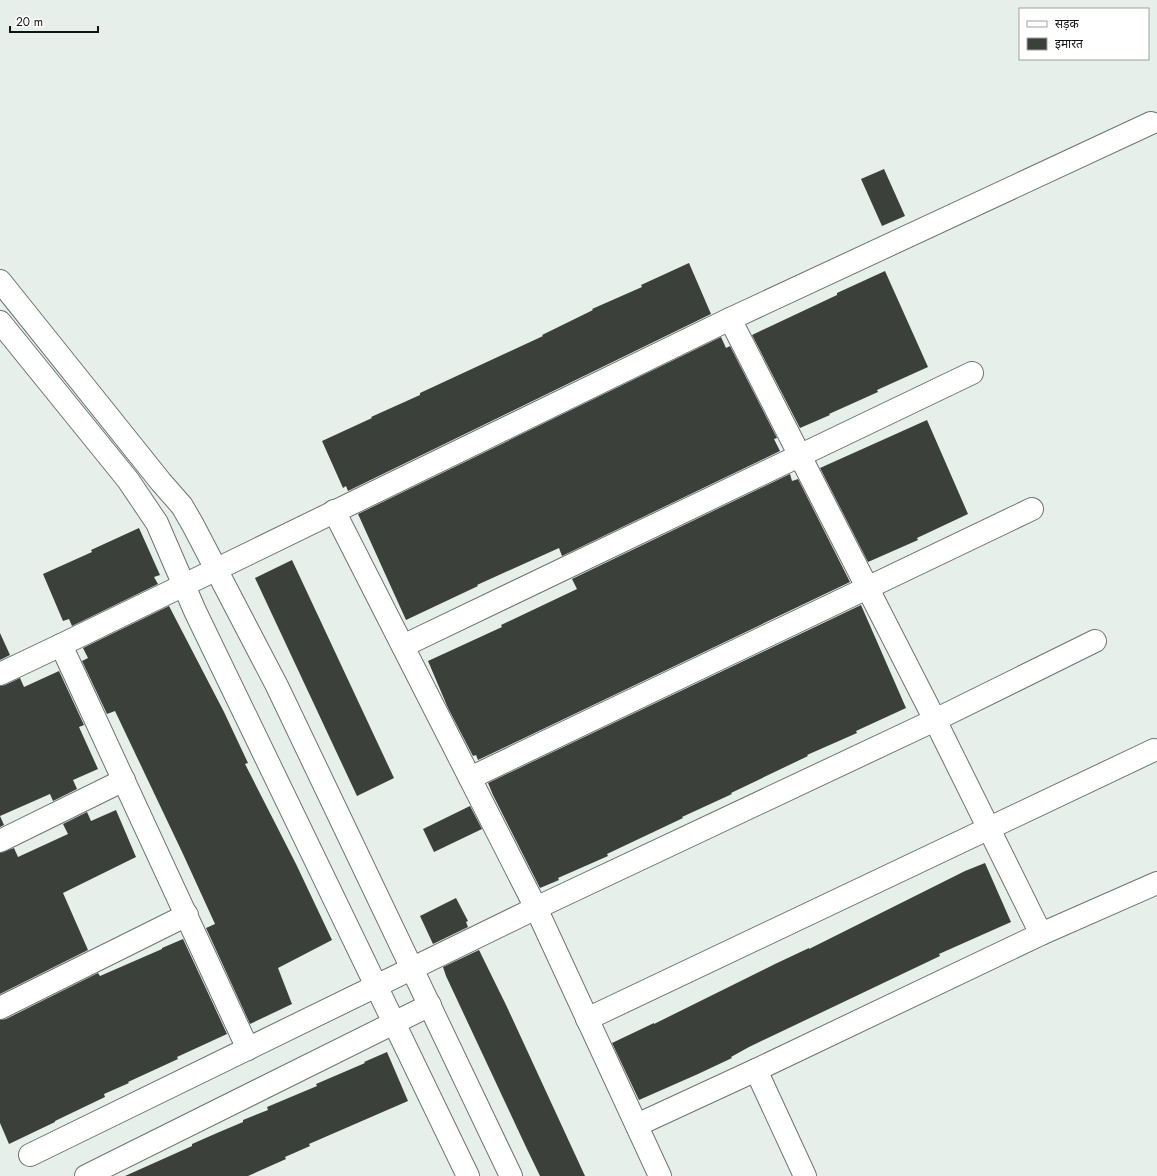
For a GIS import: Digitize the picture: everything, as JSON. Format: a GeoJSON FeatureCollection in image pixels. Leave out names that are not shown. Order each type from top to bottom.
{"type":"FeatureCollection","features":[{"type":"Feature","properties":{"kind":"street"},"geometry":{"type":"LineString","coordinates":[[0,674],[730,319],[1151,123]]}},
{"type":"Feature","properties":{"kind":"street"},"geometry":{"type":"LineString","coordinates":[[0,281],[160,482],[182,506],[277,686],[511,1176]]}},
{"type":"Feature","properties":{"kind":"street"},"geometry":{"type":"LineString","coordinates":[[730,319],[935,720],[1041,934]]}},
{"type":"Feature","properties":{"kind":"street"},"geometry":{"type":"LineString","coordinates":[[0,322],[128,480],[157,523],[202,625],[468,1176]]}},
{"type":"Feature","properties":{"kind":"street"},"geometry":{"type":"LineString","coordinates":[[403,646],[972,373]]}},
{"type":"Feature","properties":{"kind":"street"},"geometry":{"type":"LineString","coordinates":[[470,778],[1032,509]]}},
{"type":"Feature","properties":{"kind":"street"},"geometry":{"type":"LineString","coordinates":[[334,511],[536,908],[660,1176]]}},
{"type":"Feature","properties":{"kind":"street"},"geometry":{"type":"LineString","coordinates":[[30,1155],[536,908],[935,720],[1095,641]]}},
{"type":"Feature","properties":{"kind":"street"},"geometry":{"type":"LineString","coordinates":[[61,645],[248,1049]]}},
{"type":"Feature","properties":{"kind":"street"},"geometry":{"type":"LineString","coordinates":[[587,1019],[1154,750]]}},
{"type":"Feature","properties":{"kind":"street"},"geometry":{"type":"LineString","coordinates":[[0,841],[124,780]]}},
{"type":"Feature","properties":{"kind":"street"},"geometry":{"type":"LineString","coordinates":[[637,1126],[1041,934],[1157,883]]}},
{"type":"Feature","properties":{"kind":"street"},"geometry":{"type":"LineString","coordinates":[[0,1008],[187,915]]}},
{"type":"Feature","properties":{"kind":"street"},"geometry":{"type":"LineString","coordinates":[[86,1176],[430,1005]]}},
{"type":"Feature","properties":{"kind":"street"},"geometry":{"type":"LineString","coordinates":[[756,1070],[805,1176]]}},
{"type":"Feature","properties":{"kind":"building"},"geometry":{"type":"Polygon","coordinates":[[[884,169],[905,216],[882,226],[861,179],[884,169]]]}},
{"type":"Feature","properties":{"kind":"building"},"geometry":{"type":"Polygon","coordinates":[[[689,263],[711,314],[348,491],[346,486],[343,488],[322,441],[420,395],[420,393],[543,336],[542,335],[593,310],[592,309],[642,287],[641,285],[689,263]]]}},
{"type":"Feature","properties":{"kind":"building"},"geometry":{"type":"Polygon","coordinates":[[[885,271],[928,367],[800,428],[752,335],[885,271]]]}},
{"type":"Feature","properties":{"kind":"building"},"geometry":{"type":"Polygon","coordinates":[[[721,337],[726,348],[730,346],[777,438],[774,439],[780,451],[562,556],[559,548],[477,585],[478,586],[406,620],[358,514],[721,337]]]}},
{"type":"Feature","properties":{"kind":"building"},"geometry":{"type":"Polygon","coordinates":[[[927,420],[968,514],[917,538],[918,540],[868,562],[820,468],[927,420]]]}},
{"type":"Feature","properties":{"kind":"building"},"geometry":{"type":"Polygon","coordinates":[[[790,474],[792,481],[798,479],[850,582],[478,760],[476,755],[473,756],[448,708],[428,661],[502,627],[501,625],[577,589],[572,579],[790,474]]]}},
{"type":"Feature","properties":{"kind":"building"},"geometry":{"type":"Polygon","coordinates":[[[139,528],[160,575],[154,577],[158,584],[72,626],[69,619],[63,621],[43,574],[92,552],[91,550],[139,528]]]}},
{"type":"Feature","properties":{"kind":"building"},"geometry":{"type":"Polygon","coordinates":[[[292,560],[394,778],[357,796],[255,578],[292,560]]]}},
{"type":"Feature","properties":{"kind":"building"},"geometry":{"type":"Polygon","coordinates":[[[861,605],[906,708],[856,731],[857,733],[807,755],[808,756],[731,793],[732,794],[607,854],[608,856],[558,878],[559,880],[540,888],[488,783],[861,605]]]}},
{"type":"Feature","properties":{"kind":"building"},"geometry":{"type":"Polygon","coordinates":[[[169,606],[224,712],[248,763],[245,764],[296,864],[332,940],[278,968],[292,1004],[250,1024],[206,928],[215,924],[183,854],[115,711],[107,714],[82,661],[88,658],[83,648],[169,606]]]}},
{"type":"Feature","properties":{"kind":"building"},"geometry":{"type":"Polygon","coordinates":[[[0,633],[10,655],[0,660],[0,633]]]}},
{"type":"Feature","properties":{"kind":"building"},"geometry":{"type":"Polygon","coordinates":[[[59,671],[84,725],[79,727],[98,769],[73,780],[77,789],[53,801],[50,794],[0,816],[0,686],[20,678],[24,687],[59,671]]]}},
{"type":"Feature","properties":{"kind":"building"},"geometry":{"type":"Polygon","coordinates":[[[470,806],[482,829],[434,852],[423,829],[470,806]]]}},
{"type":"Feature","properties":{"kind":"building"},"geometry":{"type":"Polygon","coordinates":[[[116,810],[136,857],[63,893],[88,950],[0,994],[0,853],[14,848],[18,857],[68,834],[63,824],[87,812],[91,821],[116,810]]]}},
{"type":"Feature","properties":{"kind":"building"},"geometry":{"type":"Polygon","coordinates":[[[0,816],[4,825],[0,827],[0,816]]]}},
{"type":"Feature","properties":{"kind":"building"},"geometry":{"type":"Polygon","coordinates":[[[985,863],[1011,922],[939,954],[940,956],[749,1047],[731,1057],[732,1058],[639,1100],[612,1043],[809,949],[965,871],[985,863]]]}},
{"type":"Feature","properties":{"kind":"building"},"geometry":{"type":"Polygon","coordinates":[[[456,898],[468,921],[466,922],[468,927],[433,944],[420,916],[456,898]]]}},
{"type":"Feature","properties":{"kind":"building"},"geometry":{"type":"Polygon","coordinates":[[[183,939],[227,1034],[177,1057],[178,1059],[104,1094],[105,1097],[9,1144],[0,1123],[0,1020],[6,1019],[98,973],[100,976],[183,939]]]}},
{"type":"Feature","properties":{"kind":"building"},"geometry":{"type":"Polygon","coordinates":[[[479,950],[585,1176],[540,1176],[526,1147],[443,967],[479,950]]]}},
{"type":"Feature","properties":{"kind":"building"},"geometry":{"type":"Polygon","coordinates":[[[387,1052],[408,1101],[309,1144],[310,1146],[285,1157],[286,1159],[248,1176],[125,1176],[192,1146],[192,1144],[243,1122],[243,1120],[268,1110],[267,1107],[317,1086],[316,1084],[387,1052]]]}}]}
